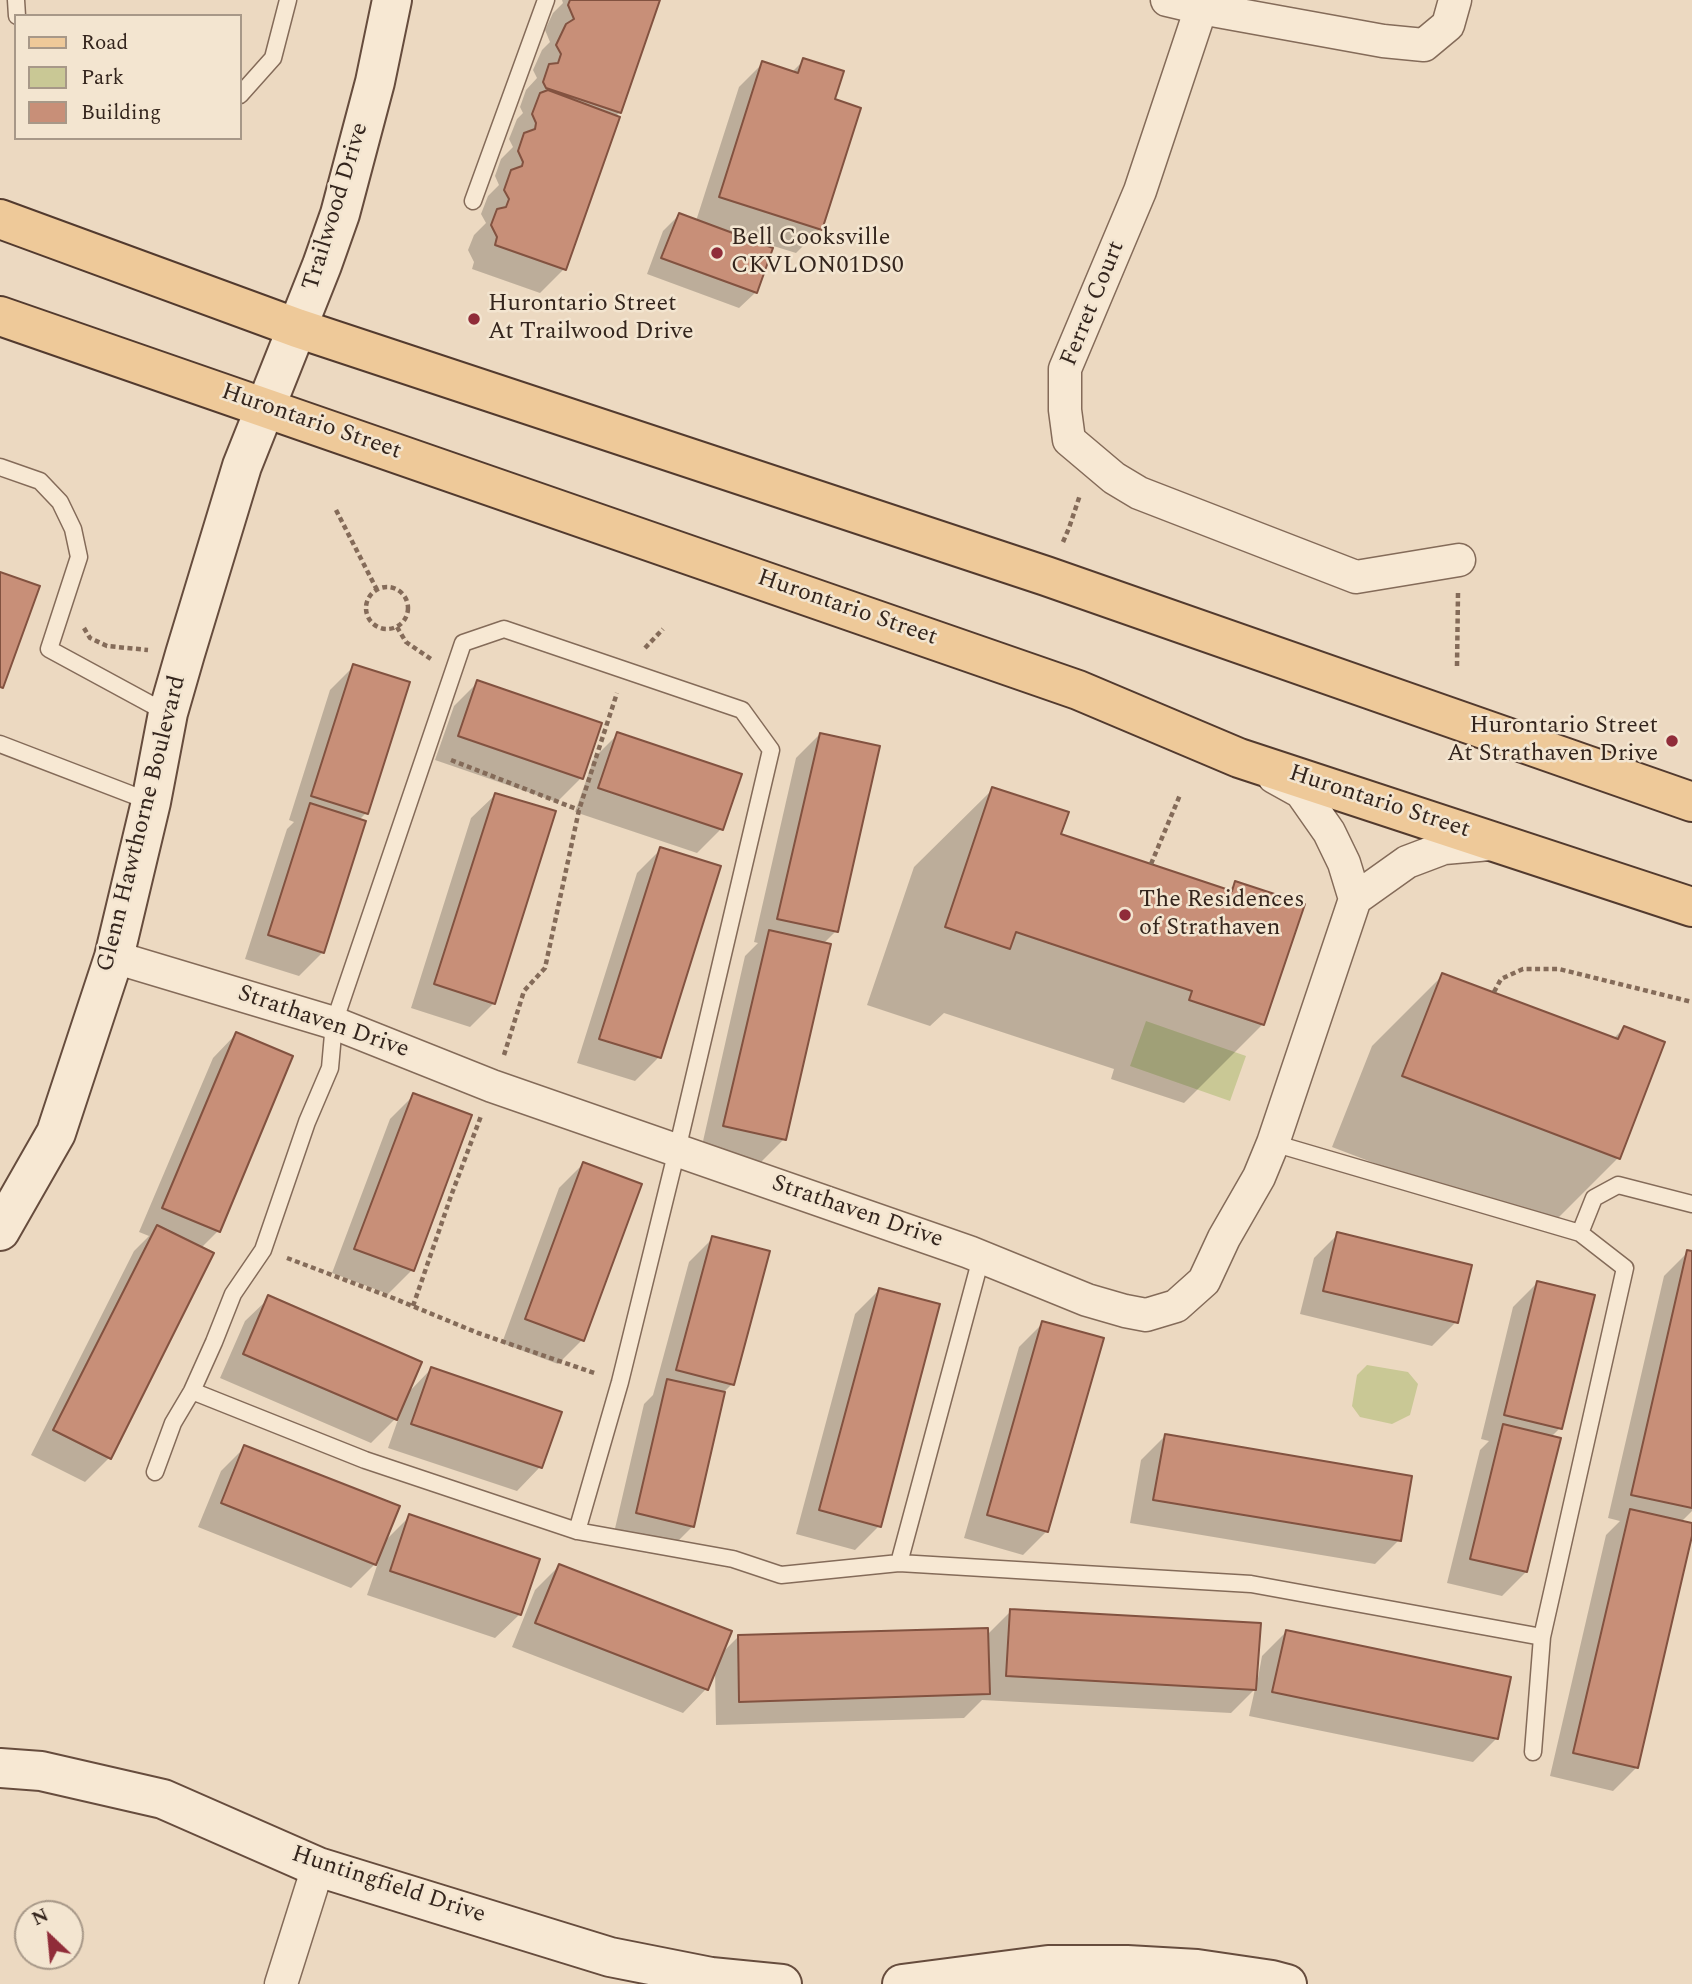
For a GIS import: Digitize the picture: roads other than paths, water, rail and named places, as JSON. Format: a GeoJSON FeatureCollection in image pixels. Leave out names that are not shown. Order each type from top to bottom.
{"type":"FeatureCollection","features":[{"type":"Feature","properties":{"kind":"main road"},"geometry":{"type":"LineString","coordinates":[[0,219],[297,328],[1046,576],[1692,802]]}},
{"type":"Feature","properties":{"kind":"main road","name":"Hurontario Street"},"geometry":{"type":"LineString","coordinates":[[0,316],[1078,690],[1239,758],[1692,906]]}},
{"type":"Feature","properties":{"kind":"street","name":"Trailwood Drive"},"geometry":{"type":"LineString","coordinates":[[265,408],[340,214],[392,0]]}},
{"type":"Feature","properties":{"kind":"street"},"geometry":{"type":"LineString","coordinates":[[1167,0],[1383,41],[1424,45],[1448,25],[1455,0]]}},
{"type":"Feature","properties":{"kind":"street","name":"Ferret Court"},"geometry":{"type":"LineString","coordinates":[[1201,8],[1140,191],[1065,369],[1065,410],[1069,440],[1091,460],[1139,494],[1356,577],[1459,560]]}},
{"type":"Feature","properties":{"kind":"street","name":"Glenn Hawthorne Boulevard"},"geometry":{"type":"LineString","coordinates":[[0,1231],[56,1133],[114,957],[151,802],[168,713],[242,466],[265,408]]}},
{"type":"Feature","properties":{"kind":"street"},"geometry":{"type":"LineString","coordinates":[[1239,758],[1301,792],[1329,832],[1344,863],[1355,900],[1407,862],[1444,848],[1500,843]]}},
{"type":"Feature","properties":{"kind":"street","name":"Strathaven Drive"},"geometry":{"type":"LineString","coordinates":[[114,957],[334,1023],[492,1086],[981,1258],[1087,1300],[1146,1315],[1176,1306],[1204,1281],[1224,1238],[1259,1177],[1355,900]]}},
{"type":"Feature","properties":{"kind":"street","name":"Huntingfield Drive"},"geometry":{"type":"LineString","coordinates":[[0,1768],[41,1771],[163,1799],[318,1867],[610,1957],[711,1980],[782,1984]]}},
{"type":"Feature","properties":{"kind":"street"},"geometry":{"type":"LineString","coordinates":[[281,1984],[318,1867]]}},
{"type":"Feature","properties":{"kind":"street"},"geometry":{"type":"LineString","coordinates":[[902,1984],[1048,1965],[1127,1965],[1197,1969],[1287,1984]]}},
{"type":"Feature","properties":{"kind":"lane"},"geometry":{"type":"LineString","coordinates":[[242,93],[274,58],[288,0]]}},
{"type":"Feature","properties":{"kind":"lane"},"geometry":{"type":"LineString","coordinates":[[473,201],[546,0]]}},
{"type":"Feature","properties":{"kind":"lane"},"geometry":{"type":"LineString","coordinates":[[0,467],[40,481],[60,502],[73,528],[79,557],[48,649],[168,713]]}},
{"type":"Feature","properties":{"kind":"lane"},"geometry":{"type":"LineString","coordinates":[[155,1472],[173,1423],[192,1391],[233,1294],[263,1250],[307,1122],[330,1068],[334,1023],[463,643],[504,629],[742,710],[771,750],[620,1382],[577,1531]]}},
{"type":"Feature","properties":{"kind":"lane"},"geometry":{"type":"LineString","coordinates":[[0,744],[151,802]]}},
{"type":"Feature","properties":{"kind":"lane"},"geometry":{"type":"LineString","coordinates":[[1273,1143],[1580,1233],[1625,1268],[1542,1637],[1533,1752]]}},
{"type":"Feature","properties":{"kind":"lane"},"geometry":{"type":"LineString","coordinates":[[1580,1233],[1594,1198],[1618,1185],[1692,1205]]}},
{"type":"Feature","properties":{"kind":"lane"},"geometry":{"type":"LineString","coordinates":[[900,1563],[981,1258]]}},
{"type":"Feature","properties":{"kind":"lane"},"geometry":{"type":"LineString","coordinates":[[192,1391],[365,1460],[577,1531],[733,1559],[781,1575],[900,1563],[1251,1584],[1542,1637]]}},
{"type":"Feature","properties":{"kind":"place","name":"Bell Cooksville CKVLON01DS0"},"geometry":{"type":"Point","coordinates":[717,253]}},
{"type":"Feature","properties":{"kind":"place","name":"Hurontario Street At Trailwood Drive"},"geometry":{"type":"Point","coordinates":[474,319]}},
{"type":"Feature","properties":{"kind":"place","name":"Hurontario Street At Strathaven Drive"},"geometry":{"type":"Point","coordinates":[1672,741]}},
{"type":"Feature","properties":{"kind":"place","name":"The Residences of Strathaven"},"geometry":{"type":"Point","coordinates":[1125,915]}}]}
